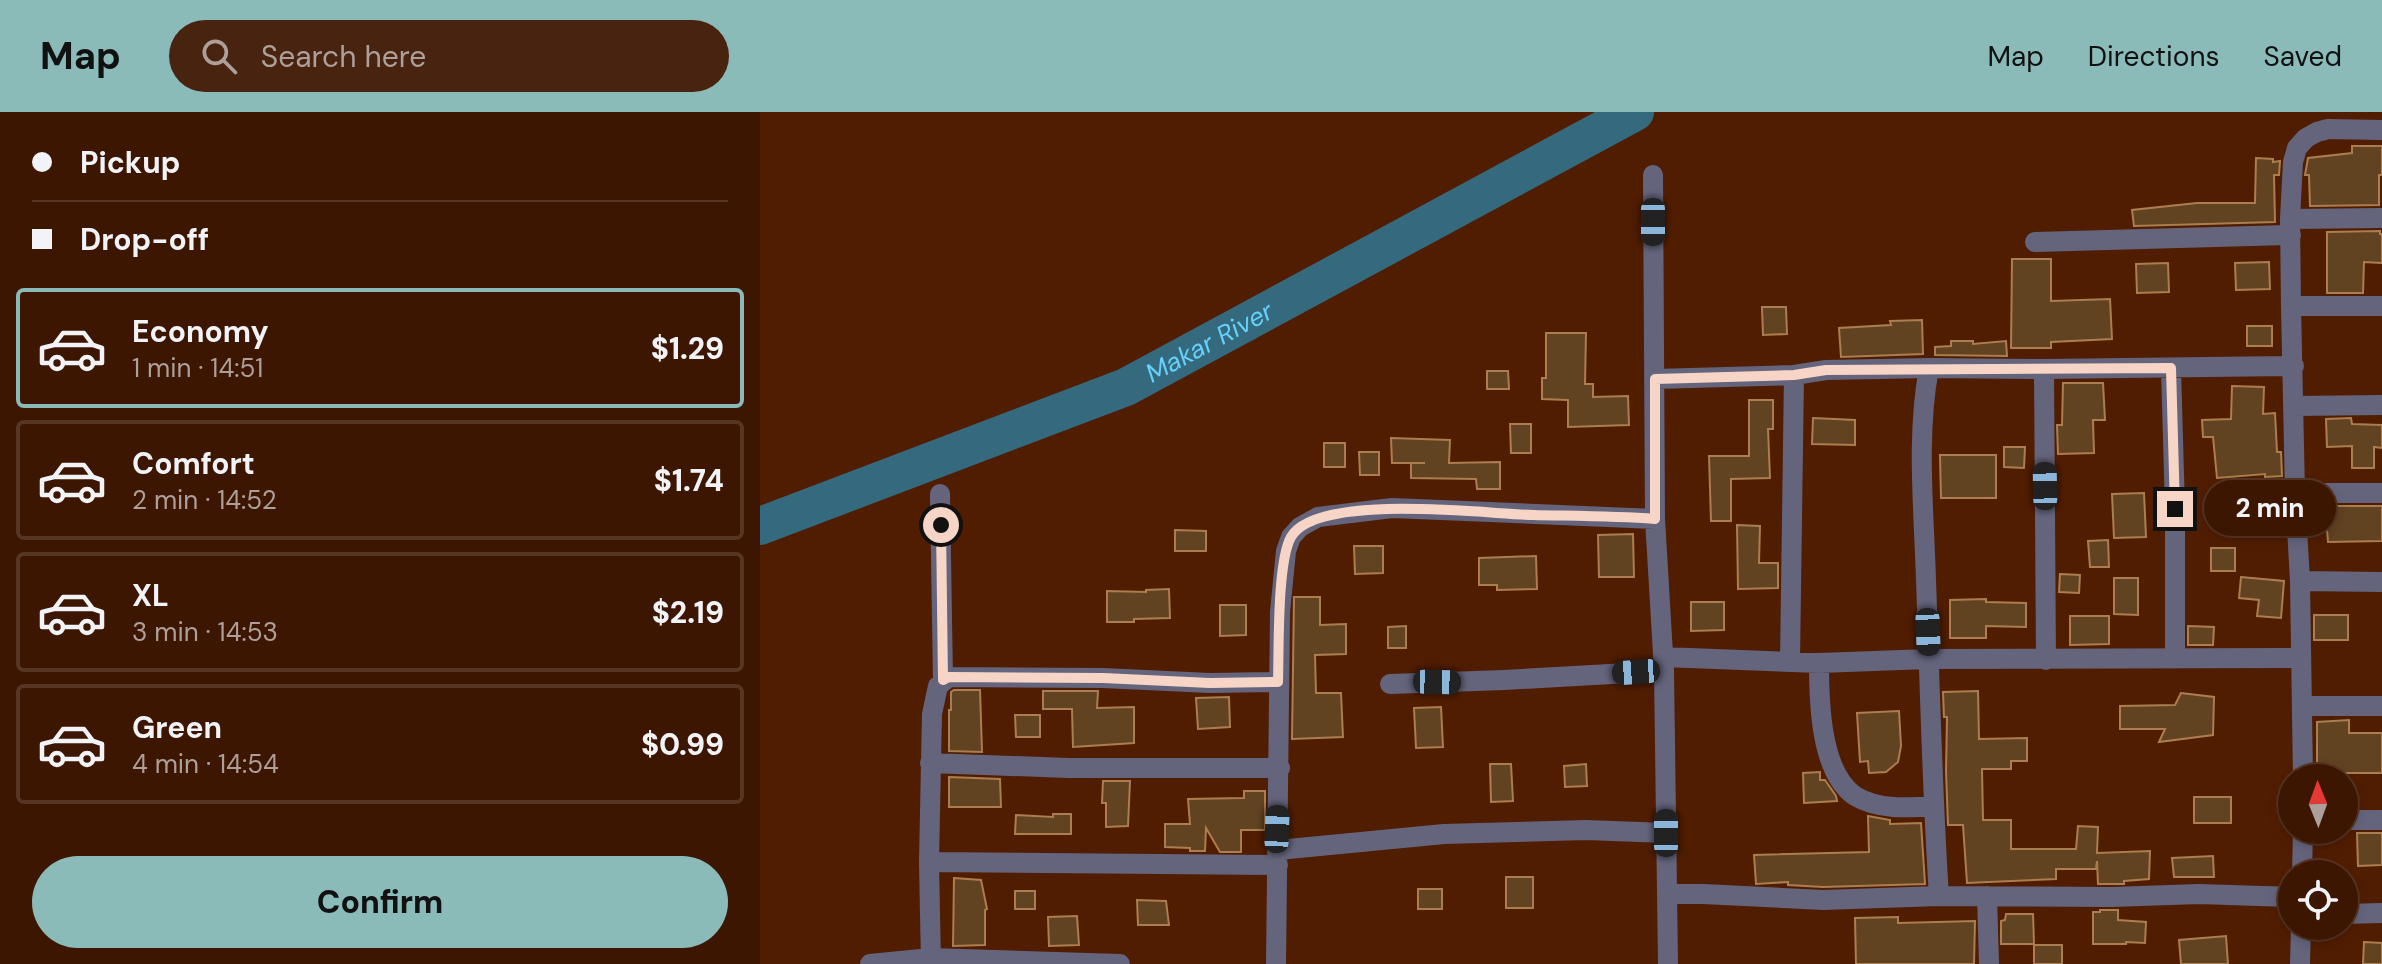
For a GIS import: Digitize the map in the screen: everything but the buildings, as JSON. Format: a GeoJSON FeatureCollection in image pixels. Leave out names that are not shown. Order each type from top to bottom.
{"type":"FeatureCollection","features":[{"type":"Feature","properties":{"kind":"street"},"geometry":{"type":"LineString","coordinates":[[2303,764],[2291,306],[2293,162],[2297,148],[2317,132],[2328,129],[2382,130]]}},
{"type":"Feature","properties":{"kind":"street"},"geometry":{"type":"LineString","coordinates":[[1653,175],[1655,519],[1664,664],[1668,964]]}},
{"type":"Feature","properties":{"kind":"street"},"geometry":{"type":"LineString","coordinates":[[2035,242],[2290,227],[2382,218]]}},
{"type":"Feature","properties":{"kind":"street"},"geometry":{"type":"LineString","coordinates":[[2291,306],[2382,306]]}},
{"type":"Feature","properties":{"kind":"street"},"geometry":{"type":"LineString","coordinates":[[1655,379],[1794,375],[1826,370],[2294,366]]}},
{"type":"Feature","properties":{"kind":"street"},"geometry":{"type":"LineString","coordinates":[[1929,368],[1923,439],[1933,806],[1939,896]]}},
{"type":"Feature","properties":{"kind":"street"},"geometry":{"type":"LineString","coordinates":[[2171,368],[2175,659]]}},
{"type":"Feature","properties":{"kind":"street"},"geometry":{"type":"LineString","coordinates":[[2044,369],[2046,660]]}},
{"type":"Feature","properties":{"kind":"street"},"geometry":{"type":"LineString","coordinates":[[1790,661],[1794,375]]}},
{"type":"Feature","properties":{"kind":"street"},"geometry":{"type":"LineString","coordinates":[[2294,406],[2382,405]]}},
{"type":"Feature","properties":{"kind":"street"},"geometry":{"type":"LineString","coordinates":[[2295,493],[2382,493]]}},
{"type":"Feature","properties":{"kind":"street"},"geometry":{"type":"LineString","coordinates":[[940,494],[943,680]]}},
{"type":"Feature","properties":{"kind":"street"},"geometry":{"type":"LineString","coordinates":[[1276,964],[1280,612],[1286,551],[1291,537],[1300,527],[1318,517],[1392,508],[1655,519]]}},
{"type":"Feature","properties":{"kind":"street"},"geometry":{"type":"LineString","coordinates":[[2300,581],[2382,582]]}},
{"type":"Feature","properties":{"kind":"street"},"geometry":{"type":"LineString","coordinates":[[1390,684],[1467,682],[1664,664],[1929,659],[2301,658]]}},
{"type":"Feature","properties":{"kind":"street"},"geometry":{"type":"LineString","coordinates":[[1819,663],[1821,719],[1832,761],[1842,784],[1856,796],[1885,806],[1905,809],[1933,806]]}},
{"type":"Feature","properties":{"kind":"street"},"geometry":{"type":"LineString","coordinates":[[931,961],[929,862],[932,714],[938,686],[943,680],[949,677],[1278,682]]}},
{"type":"Feature","properties":{"kind":"street"},"geometry":{"type":"LineString","coordinates":[[2302,706],[2382,706]]}},
{"type":"Feature","properties":{"kind":"street"},"geometry":{"type":"LineString","coordinates":[[930,763],[1069,768],[1280,768]]}},
{"type":"Feature","properties":{"kind":"street"},"geometry":{"type":"LineString","coordinates":[[2358,820],[2382,820]]}},
{"type":"Feature","properties":{"kind":"street"},"geometry":{"type":"LineString","coordinates":[[929,862],[1278,858],[1444,834],[1586,830],[1666,833]]}},
{"type":"Feature","properties":{"kind":"street"},"geometry":{"type":"LineString","coordinates":[[1667,894],[1823,900],[1939,896],[2278,896]]}},
{"type":"Feature","properties":{"kind":"street"},"geometry":{"type":"LineString","coordinates":[[1987,896],[1989,964]]}},
{"type":"Feature","properties":{"kind":"street"},"geometry":{"type":"LineString","coordinates":[[2358,914],[2382,913]]}},
{"type":"Feature","properties":{"kind":"street"},"geometry":{"type":"LineString","coordinates":[[2300,964],[2301,940]]}},
{"type":"Feature","properties":{"kind":"street"},"geometry":{"type":"LineString","coordinates":[[870,964],[931,961],[1120,964]]}},
{"type":"Feature","properties":{"kind":"waterway","name":"Makar River"},"geometry":{"type":"LineString","coordinates":[[760,526],[1126,387],[1635,112]]}},
{"type":"Feature","properties":{"kind":"route"},"geometry":{"type":"LineString","coordinates":[[941,525],[943,680],[949,677],[1103,678],[1210,683],[1278,682],[1286,551],[1291,537],[1300,527],[1318,517],[1392,508],[1655,519],[1655,379],[1794,375],[1826,370],[2171,368],[2175,509]]}}]}
